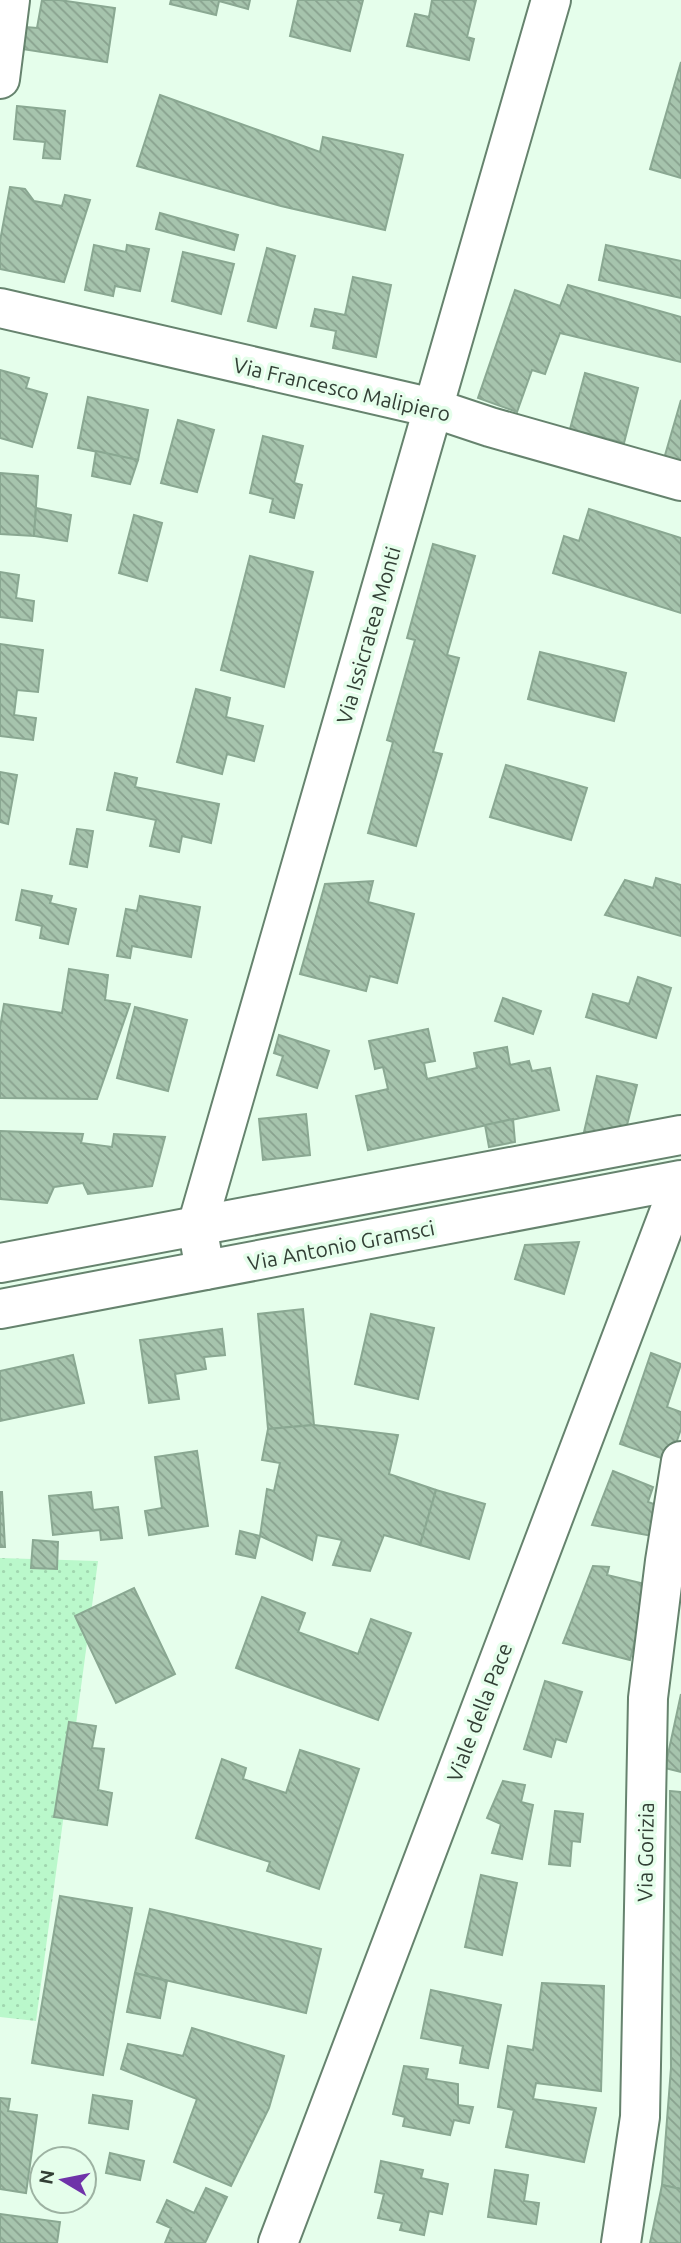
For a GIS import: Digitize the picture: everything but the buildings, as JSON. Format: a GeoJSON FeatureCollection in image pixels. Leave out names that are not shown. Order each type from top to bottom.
{"type":"FeatureCollection","features":[{"type":"Feature","properties":{"kind":"street"},"geometry":{"type":"LineString","coordinates":[[0,79],[10,0]]}},
{"type":"Feature","properties":{"kind":"street","name":"Via Issicratea Monti"},"geometry":{"type":"LineString","coordinates":[[205,1270],[197,1226],[551,0]]}},
{"type":"Feature","properties":{"kind":"street","name":"Via Francesco Malipiero"},"geometry":{"type":"LineString","coordinates":[[0,308],[433,408],[490,427],[681,481]]}},
{"type":"Feature","properties":{"kind":"street"},"geometry":{"type":"LineString","coordinates":[[0,1263],[681,1135]]}},
{"type":"Feature","properties":{"kind":"street","name":"Via Antonio Gramsci"},"geometry":{"type":"LineString","coordinates":[[0,1309],[681,1180]]}},
{"type":"Feature","properties":{"kind":"street","name":"Viale della Pace"},"geometry":{"type":"LineString","coordinates":[[278,2243],[681,1180]]}},
{"type":"Feature","properties":{"kind":"street","name":"Via Gorizia"},"geometry":{"type":"LineString","coordinates":[[621,2243],[640,2118],[648,1698],[681,1461]]}},
{"type":"Feature","properties":{"kind":"green space"},"geometry":{"type":"Polygon","coordinates":[[[0,1558],[98,1561],[36,2021],[0,2017],[0,1558]]]}}]}
